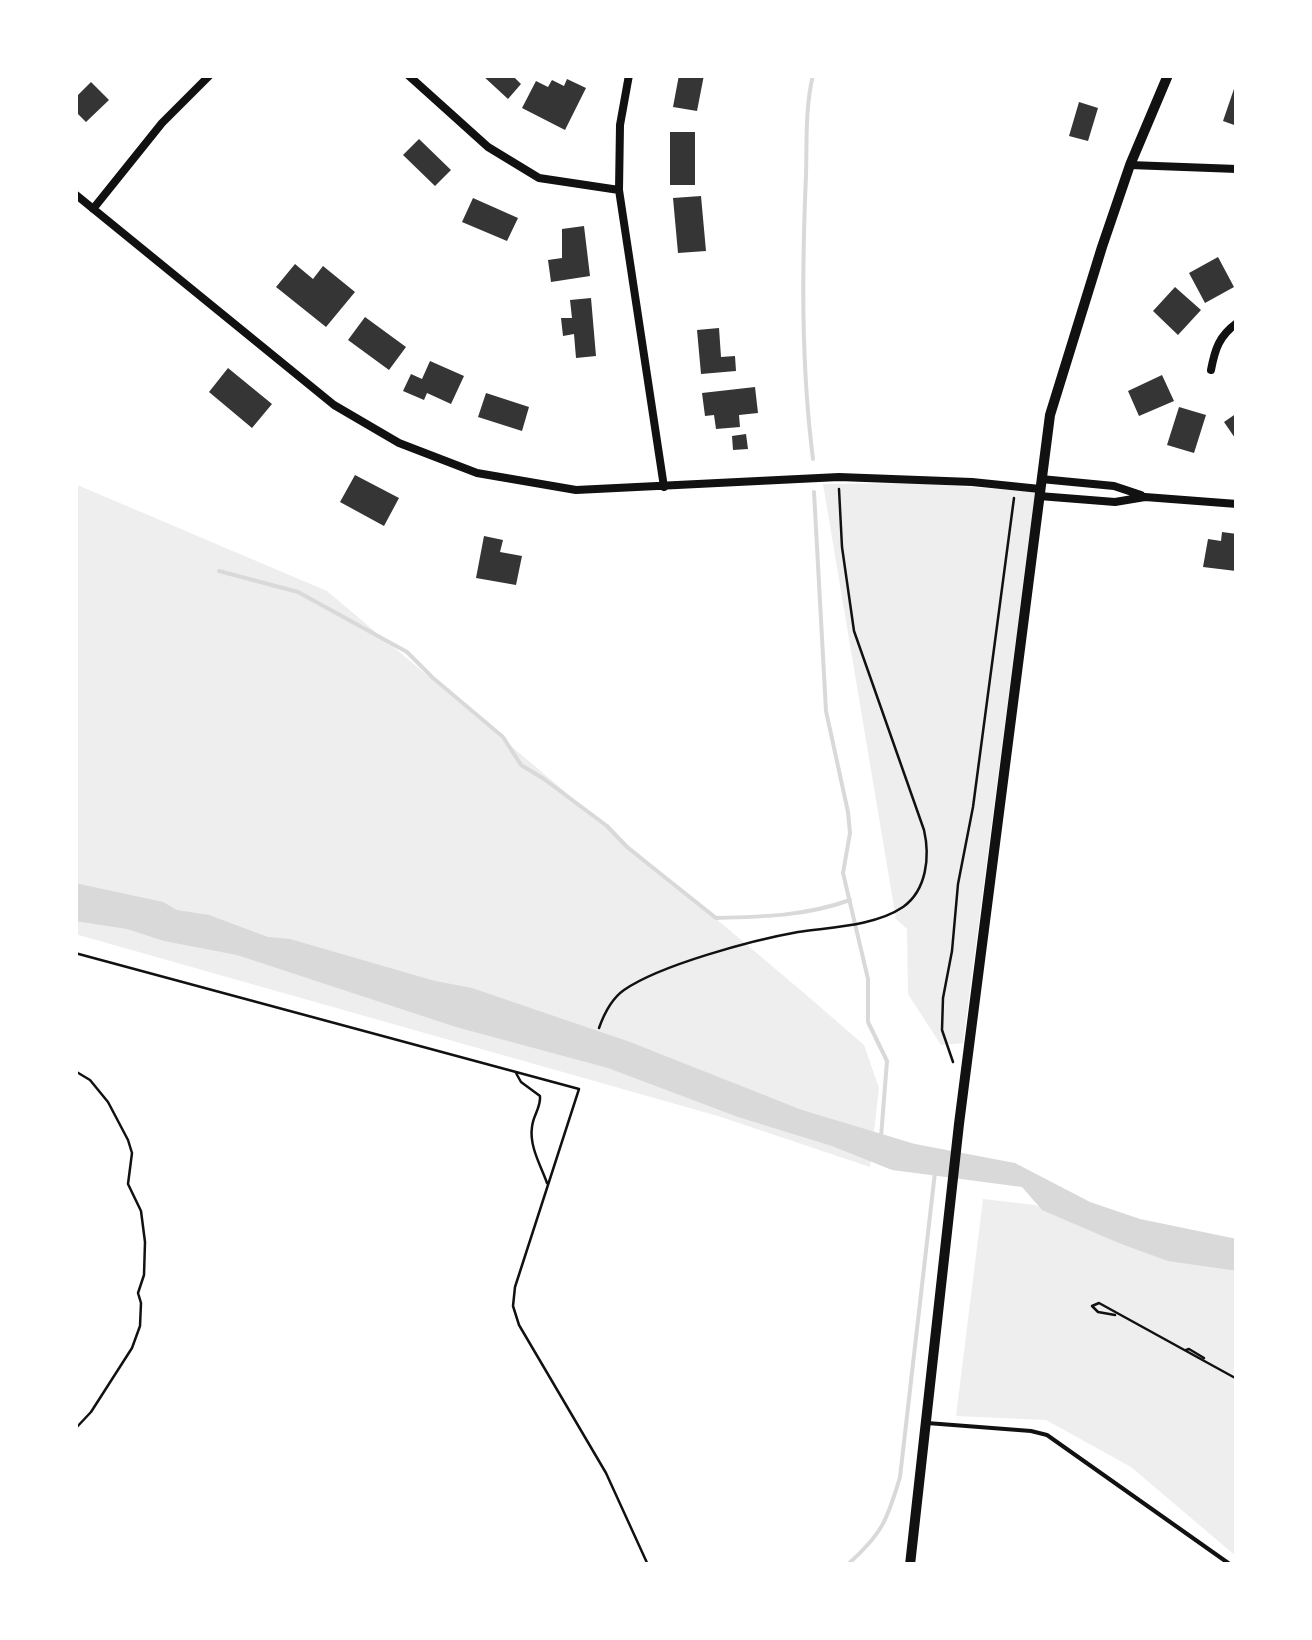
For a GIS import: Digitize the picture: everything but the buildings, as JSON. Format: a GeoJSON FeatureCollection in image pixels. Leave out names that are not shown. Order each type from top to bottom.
{"type":"FeatureCollection","features":[{"type":"Feature","properties":{"kind":"street"},"geometry":{"type":"LineString","coordinates":[[93,208],[162,123],[210,75]]}},
{"type":"Feature","properties":{"kind":"street"},"geometry":{"type":"LineString","coordinates":[[408,75],[488,147],[528,172],[561,184],[619,190]]}},
{"type":"Feature","properties":{"kind":"street"},"geometry":{"type":"LineString","coordinates":[[629,75],[620,125],[619,190],[664,486]]}},
{"type":"Feature","properties":{"kind":"street"},"geometry":{"type":"LineString","coordinates":[[910,1565],[963,1090],[1050,415],[1130,165],[1168,75]]}},
{"type":"Feature","properties":{"kind":"street"},"geometry":{"type":"LineString","coordinates":[[1130,165],[1237,170]]}},
{"type":"Feature","properties":{"kind":"street"},"geometry":{"type":"LineString","coordinates":[[75,194],[334,405],[400,443],[478,473],[550,488],[606,490],[839,477],[1040,488],[1115,502],[1145,497],[1237,504]]}},
{"type":"Feature","properties":{"kind":"street"},"geometry":{"type":"LineString","coordinates":[[1211,370],[1222,336],[1237,324]]}},
{"type":"Feature","properties":{"kind":"street"},"geometry":{"type":"LineString","coordinates":[[1040,488],[1114,486],[1145,497]]}},
{"type":"Feature","properties":{"kind":"lane"},"geometry":{"type":"LineString","coordinates":[[927,1423],[1047,1435],[1232,1565]]}},
{"type":"Feature","properties":{"kind":"path"},"geometry":{"type":"LineString","coordinates":[[599,1028],[614,999],[652,973],[785,935],[877,918],[912,899],[921,883],[928,851],[918,809],[854,630],[842,547],[839,486]]}},
{"type":"Feature","properties":{"kind":"path"},"geometry":{"type":"LineString","coordinates":[[963,1090],[942,1030],[943,998],[1016,486]]}},
{"type":"Feature","properties":{"kind":"path"},"geometry":{"type":"LineString","coordinates":[[75,953],[579,1089],[515,1287],[515,1316],[606,1473],[648,1565]]}},
{"type":"Feature","properties":{"kind":"path"},"geometry":{"type":"LineString","coordinates":[[75,1071],[90,1080],[108,1102],[128,1140],[132,1154],[128,1184],[141,1211],[145,1242],[144,1275],[138,1293],[140,1326],[132,1348],[91,1412],[75,1429]]}},
{"type":"Feature","properties":{"kind":"path"},"geometry":{"type":"LineString","coordinates":[[516,1072],[540,1096],[531,1134],[548,1186]]}},
{"type":"Feature","properties":{"kind":"path"},"geometry":{"type":"LineString","coordinates":[[1116,1315],[1237,1379]]}},
{"type":"Feature","properties":{"kind":"shaded area"},"geometry":{"type":"Polygon","coordinates":[[[916,483],[1035,492],[963,1043],[941,1045],[908,994],[907,929],[896,919],[823,484],[916,483]]]}},
{"type":"Feature","properties":{"kind":"shaded area"},"geometry":{"type":"Polygon","coordinates":[[[75,484],[327,591],[804,993],[864,1045],[879,1088],[870,1167],[718,1116],[75,934],[75,484]]]}},
{"type":"Feature","properties":{"kind":"shaded area"},"geometry":{"type":"Polygon","coordinates":[[[75,883],[163,902],[177,910],[209,915],[268,937],[290,939],[472,988],[630,1042],[802,1110],[915,1144],[1015,1163],[1090,1202],[1140,1219],[1237,1239],[1237,1271],[1168,1261],[1121,1244],[1042,1210],[1022,1187],[892,1170],[608,1068],[456,1027],[237,955],[75,921],[75,883]]]}},
{"type":"Feature","properties":{"kind":"shaded area"},"geometry":{"type":"Polygon","coordinates":[[[983,1199],[1035,1205],[1121,1244],[1168,1260],[1237,1271],[1237,1557],[1131,1467],[1046,1420],[956,1416],[983,1199]]]}},
{"type":"Feature","properties":{"kind":"waterway"},"geometry":{"type":"LineString","coordinates":[[813,75],[807,125],[803,281],[804,353],[813,459]]}},
{"type":"Feature","properties":{"kind":"waterway"},"geometry":{"type":"LineString","coordinates":[[814,492],[826,711],[850,833],[843,873],[868,979],[868,1022],[887,1061],[881,1137]]}},
{"type":"Feature","properties":{"kind":"waterway"},"geometry":{"type":"LineString","coordinates":[[219,571],[298,592],[407,652],[503,737],[521,765],[607,826],[627,847],[716,918],[800,912],[850,900]]}},
{"type":"Feature","properties":{"kind":"waterway"},"geometry":{"type":"LineString","coordinates":[[847,1565],[882,1526],[900,1477],[935,1172]]}}]}
